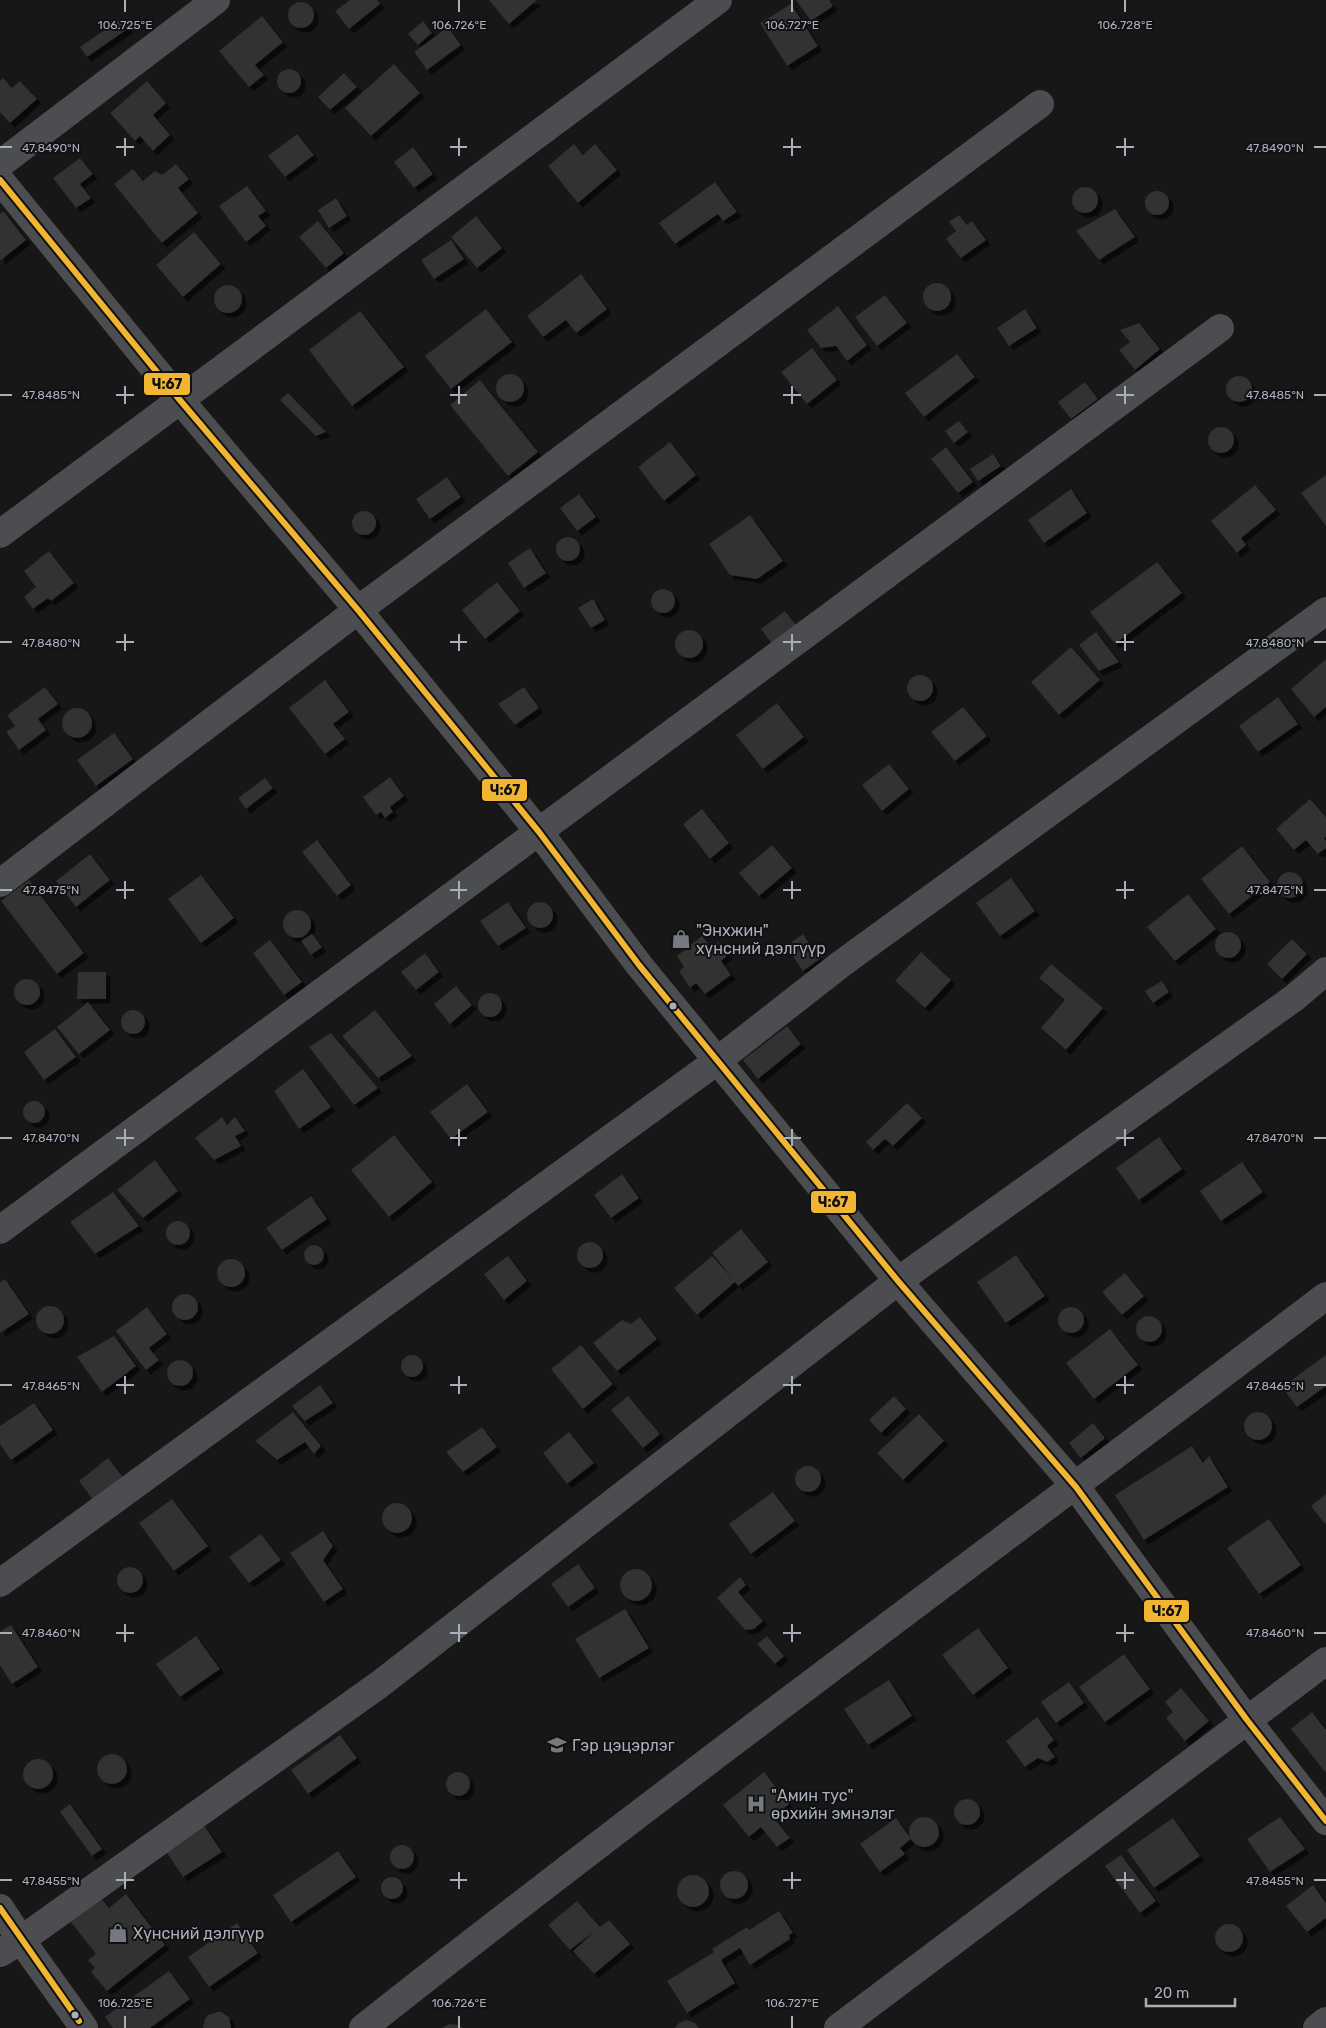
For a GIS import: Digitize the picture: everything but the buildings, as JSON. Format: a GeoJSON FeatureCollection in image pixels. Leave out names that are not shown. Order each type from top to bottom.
{"type":"FeatureCollection","features":[{"type":"Feature","properties":{"kind":"street"},"geometry":{"type":"LineString","coordinates":[[0,164],[216,0]]}},
{"type":"Feature","properties":{"kind":"street"},"geometry":{"type":"LineString","coordinates":[[0,534],[179,399],[718,0]]}},
{"type":"Feature","properties":{"kind":"street"},"geometry":{"type":"LineString","coordinates":[[0,883],[358,610],[1040,104]]}},
{"type":"Feature","properties":{"kind":"street"},"geometry":{"type":"LineString","coordinates":[[0,180],[179,399],[358,610],[539,832],[638,965],[898,1281],[1076,1487],[1247,1720],[1326,1821]]}},
{"type":"Feature","properties":{"kind":"street"},"geometry":{"type":"LineString","coordinates":[[0,1230],[1220,328]]}},
{"type":"Feature","properties":{"kind":"street"},"geometry":{"type":"LineString","coordinates":[[0,1583],[717,1061],[841,964],[1326,611]]}},
{"type":"Feature","properties":{"kind":"street"},"geometry":{"type":"LineString","coordinates":[[10,1947],[380,1684],[898,1281],[1286,1004],[1326,971]]}},
{"type":"Feature","properties":{"kind":"street"},"geometry":{"type":"LineString","coordinates":[[363,2028],[518,1905],[1076,1487],[1326,1296]]}},
{"type":"Feature","properties":{"kind":"street"},"geometry":{"type":"LineString","coordinates":[[838,2028],[1326,1661]]}},
{"type":"Feature","properties":{"kind":"street"},"geometry":{"type":"LineString","coordinates":[[0,1908],[10,1947],[84,2028]]}},
{"type":"Feature","properties":{"kind":"street"},"geometry":{"type":"LineString","coordinates":[[1317,2028],[1326,2021]]}},
{"type":"Feature","properties":{"kind":"transit line","name":"Ч:67"},"geometry":{"type":"LineString","coordinates":[[0,180],[179,399],[358,610],[539,832],[639,965],[898,1281],[1076,1487],[1247,1720],[1326,1821]]}},
{"type":"Feature","properties":{"kind":"transit line","name":"Ч:67"},"geometry":{"type":"LineString","coordinates":[[0,1908],[79,2021]]}},
{"type":"Feature","properties":{"kind":"place","name":"\"Энхжин\" хүнсний дэлгүүр"},"geometry":{"type":"Point","coordinates":[681,939]}},
{"type":"Feature","properties":{"kind":"place","name":"Гэр цэцэрлэг"},"geometry":{"type":"Point","coordinates":[557,1745]}},
{"type":"Feature","properties":{"kind":"place","name":"\"Амин тус\" өрхийн эмнэлэг"},"geometry":{"type":"Point","coordinates":[756,1804]}},
{"type":"Feature","properties":{"kind":"place","name":"Хүнсний дэлгүүр"},"geometry":{"type":"Point","coordinates":[118,1933]}}]}
